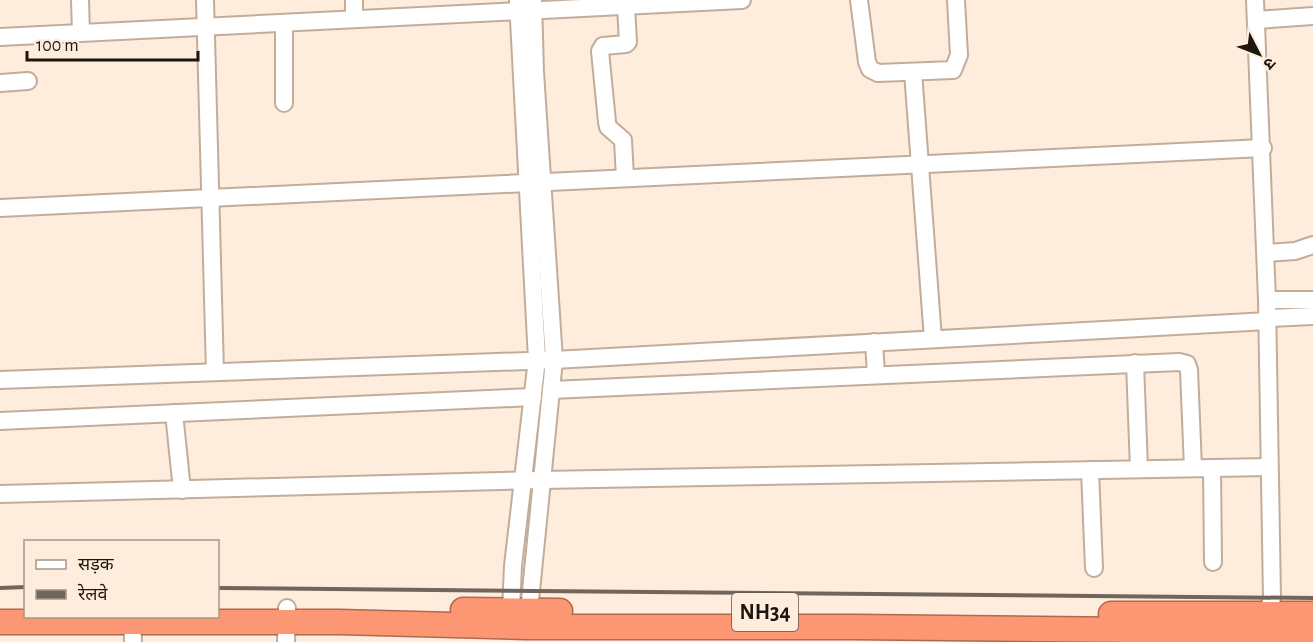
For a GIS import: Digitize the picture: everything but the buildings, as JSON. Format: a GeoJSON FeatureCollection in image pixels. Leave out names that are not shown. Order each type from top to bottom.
{"type":"FeatureCollection","features":[{"type":"Feature","properties":{"kind":"highway"},"geometry":{"type":"LineString","coordinates":[[0,607],[24,607]]}},
{"type":"Feature","properties":{"kind":"highway","name":"NH34"},"geometry":{"type":"LineString","coordinates":[[219,607],[286,624]]}},
{"type":"Feature","properties":{"kind":"highway","name":"NH34"},"geometry":{"type":"LineString","coordinates":[[0,622],[132,627],[286,624],[518,627],[722,635],[886,620],[1224,637],[1276,628],[1313,614]]}},
{"type":"Feature","properties":{"kind":"highway","name":"NH34"},"geometry":{"type":"LineString","coordinates":[[518,627],[886,620],[1276,628]]}},
{"type":"Feature","properties":{"kind":"highway"},"geometry":{"type":"LineString","coordinates":[[1276,628],[1313,632]]}},
{"type":"Feature","properties":{"kind":"street"},"geometry":{"type":"LineString","coordinates":[[80,0],[81,33]]}},
{"type":"Feature","properties":{"kind":"street"},"geometry":{"type":"LineString","coordinates":[[205,0],[215,372]]}},
{"type":"Feature","properties":{"kind":"street"},"geometry":{"type":"LineString","coordinates":[[354,0],[354,19]]}},
{"type":"Feature","properties":{"kind":"street"},"geometry":{"type":"LineString","coordinates":[[0,37],[284,24],[526,5],[626,6],[742,0]]}},
{"type":"Feature","properties":{"kind":"street"},"geometry":{"type":"LineString","coordinates":[[859,0],[867,62],[870,69],[878,73],[949,70],[956,66],[959,55],[956,0]]}},
{"type":"Feature","properties":{"kind":"street"},"geometry":{"type":"LineString","coordinates":[[1255,0],[1263,147],[1269,466],[1276,628]]}},
{"type":"Feature","properties":{"kind":"street"},"geometry":{"type":"LineString","coordinates":[[518,627],[541,480],[551,390],[546,360],[526,5]]}},
{"type":"Feature","properties":{"kind":"street"},"geometry":{"type":"LineString","coordinates":[[625,178],[623,140],[608,127],[607,122],[600,51],[603,46],[628,42],[626,6]]}},
{"type":"Feature","properties":{"kind":"street"},"geometry":{"type":"LineString","coordinates":[[1256,20],[1313,16]]}},
{"type":"Feature","properties":{"kind":"street"},"geometry":{"type":"LineString","coordinates":[[284,24],[284,103]]}},
{"type":"Feature","properties":{"kind":"street"},"geometry":{"type":"LineString","coordinates":[[913,72],[933,339]]}},
{"type":"Feature","properties":{"kind":"street"},"geometry":{"type":"LineString","coordinates":[[0,83],[28,81]]}},
{"type":"Feature","properties":{"kind":"street"},"geometry":{"type":"LineString","coordinates":[[0,208],[1263,147]]}},
{"type":"Feature","properties":{"kind":"street"},"geometry":{"type":"LineString","coordinates":[[1266,254],[1295,251],[1313,245]]}},
{"type":"Feature","properties":{"kind":"street"},"geometry":{"type":"LineString","coordinates":[[1267,300],[1313,300]]}},
{"type":"Feature","properties":{"kind":"street"},"geometry":{"type":"LineString","coordinates":[[0,380],[546,360],[1313,316]]}},
{"type":"Feature","properties":{"kind":"street"},"geometry":{"type":"LineString","coordinates":[[874,342],[876,375]]}},
{"type":"Feature","properties":{"kind":"street"},"geometry":{"type":"LineString","coordinates":[[518,627],[523,481],[533,397],[546,360]]}},
{"type":"Feature","properties":{"kind":"street"},"geometry":{"type":"LineString","coordinates":[[551,390],[1179,362],[1189,366],[1193,468]]}},
{"type":"Feature","properties":{"kind":"street"},"geometry":{"type":"LineString","coordinates":[[1135,363],[1139,469]]}},
{"type":"Feature","properties":{"kind":"street"},"geometry":{"type":"LineString","coordinates":[[0,421],[533,397]]}},
{"type":"Feature","properties":{"kind":"street"},"geometry":{"type":"LineString","coordinates":[[174,413],[182,490]]}},
{"type":"Feature","properties":{"kind":"street"},"geometry":{"type":"LineString","coordinates":[[0,495],[541,480],[1269,466]]}},
{"type":"Feature","properties":{"kind":"street"},"geometry":{"type":"LineString","coordinates":[[1212,468],[1213,562]]}},
{"type":"Feature","properties":{"kind":"street"},"geometry":{"type":"LineString","coordinates":[[1090,470],[1094,568]]}},
{"type":"Feature","properties":{"kind":"railway"},"geometry":{"type":"LineString","coordinates":[[0,588],[24,587]]}},
{"type":"Feature","properties":{"kind":"railway"},"geometry":{"type":"LineString","coordinates":[[219,588],[1313,598]]}}]}
